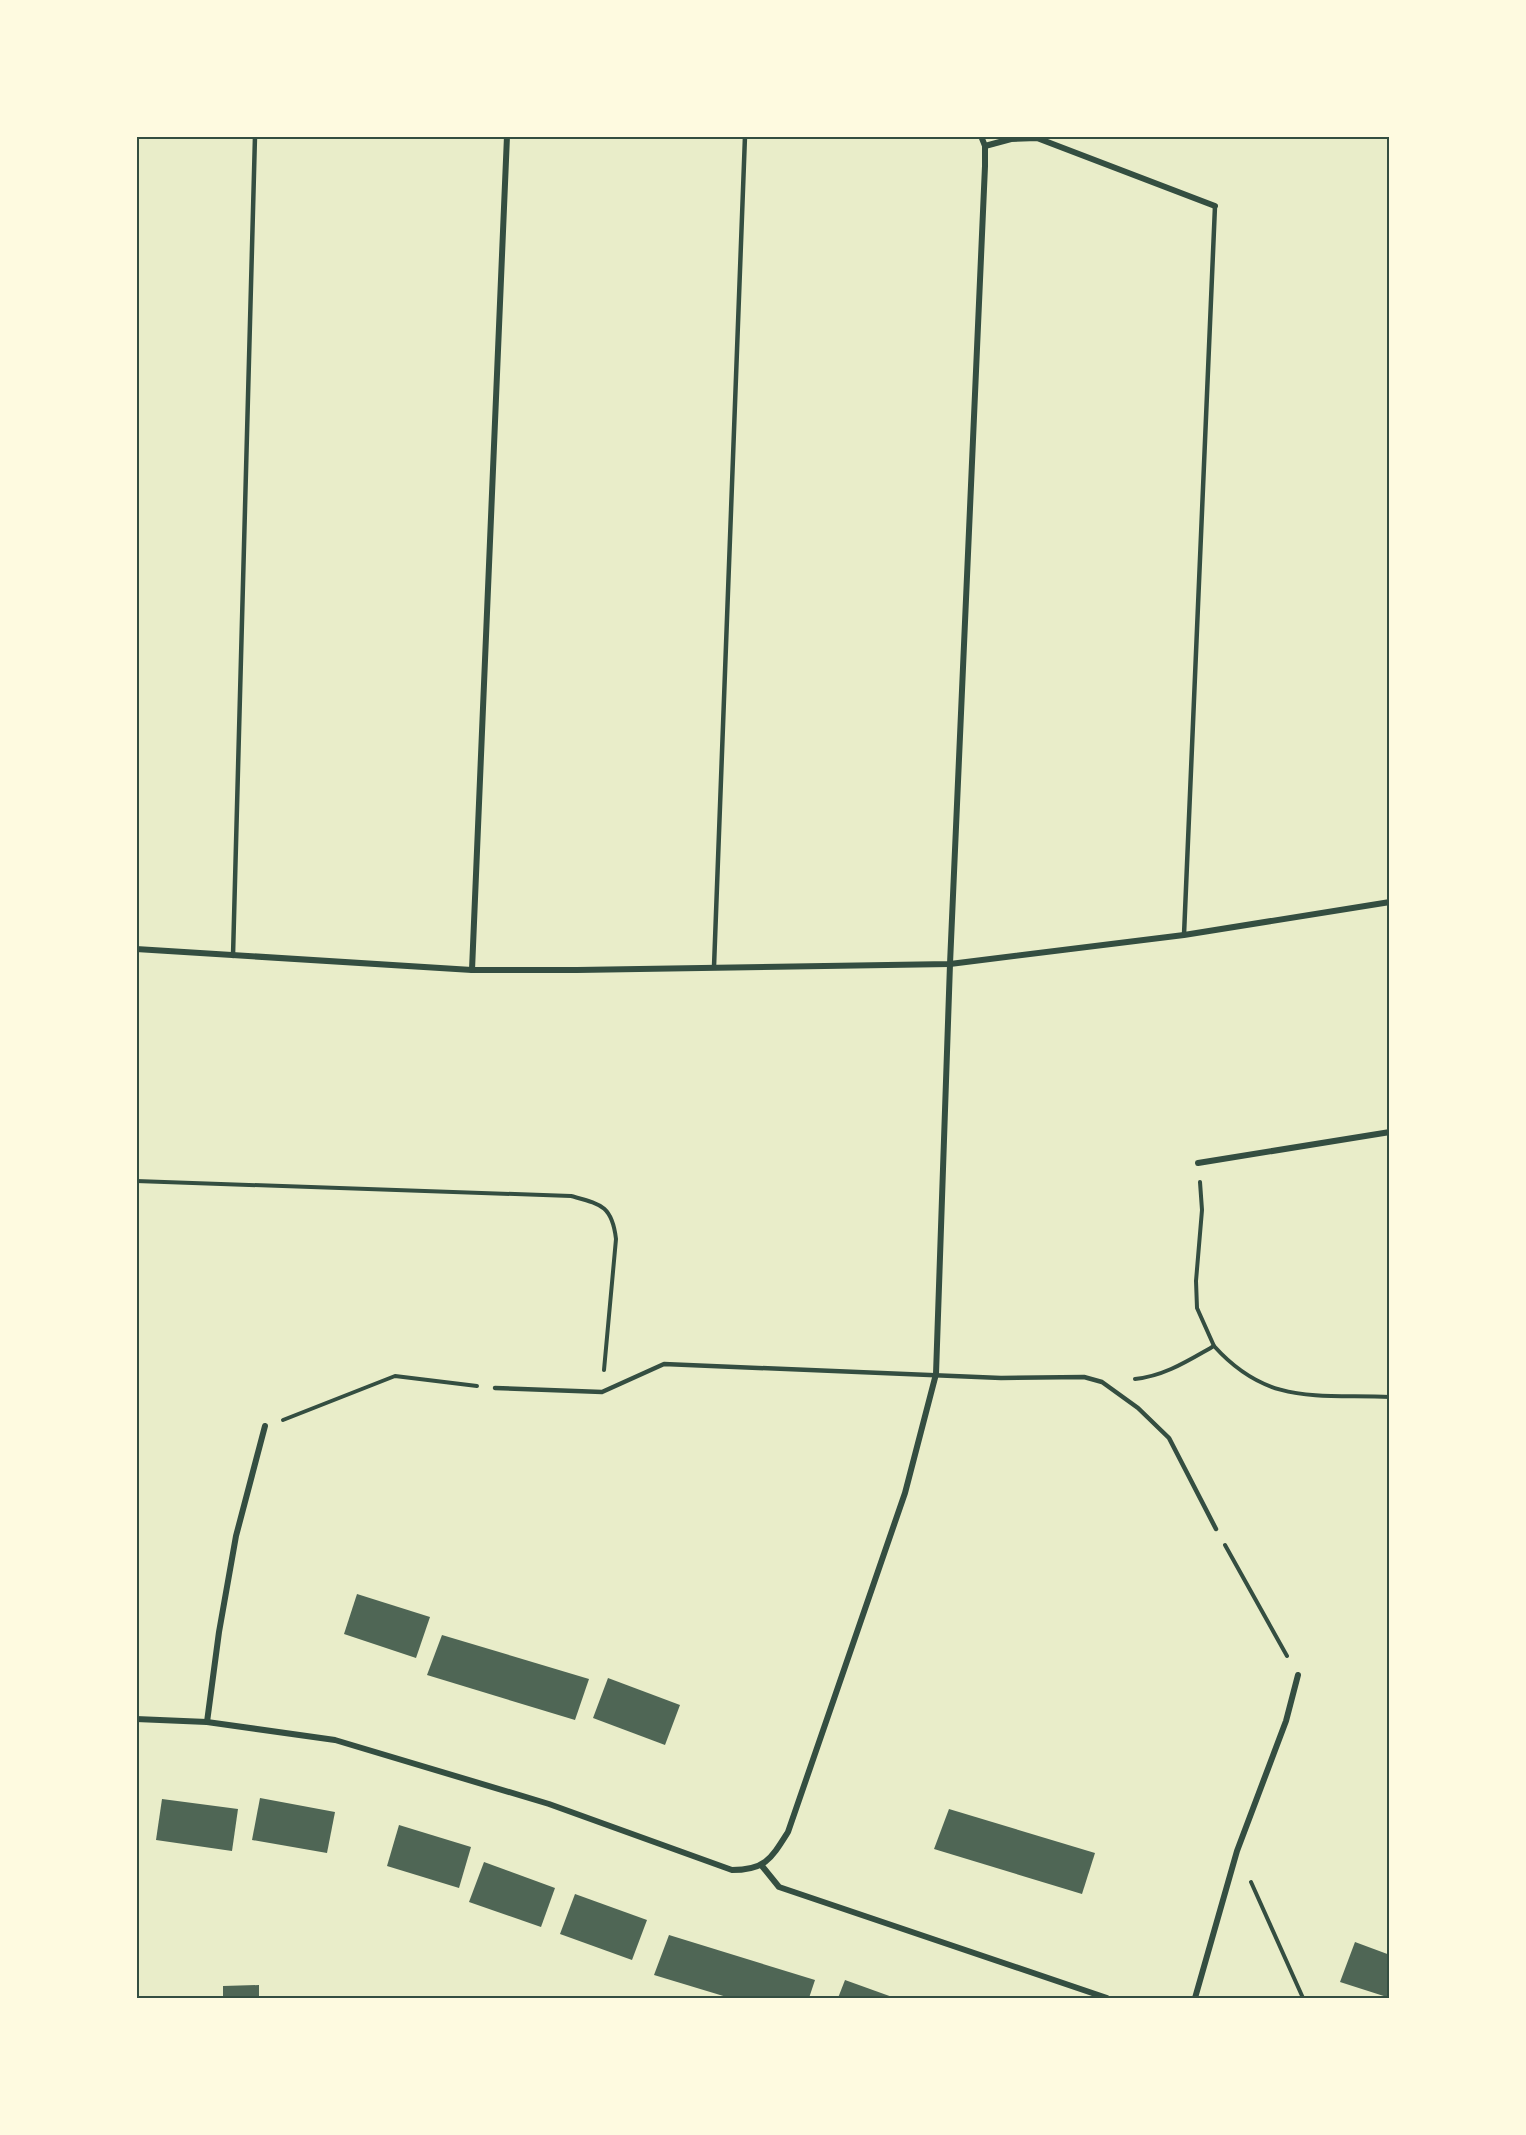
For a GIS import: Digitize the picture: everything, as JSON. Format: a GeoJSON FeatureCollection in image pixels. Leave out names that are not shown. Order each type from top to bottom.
{"type":"FeatureCollection","features":[{"type":"Feature","properties":{"kind":"street"},"geometry":{"type":"LineString","coordinates":[[472,970],[507,136]]}},
{"type":"Feature","properties":{"kind":"street"},"geometry":{"type":"LineString","coordinates":[[136,1719],[207,1722],[335,1740],[549,1804],[732,1870],[748,1870],[762,1866],[773,1855],[788,1832],[905,1493],[936,1374],[950,964],[985,146],[981,136]]}},
{"type":"Feature","properties":{"kind":"street"},"geometry":{"type":"LineString","coordinates":[[985,146],[1011,139],[1036,138],[1215,206]]}},
{"type":"Feature","properties":{"kind":"street"},"geometry":{"type":"LineString","coordinates":[[136,949],[472,970],[950,964],[1184,934],[1389,903]]}},
{"type":"Feature","properties":{"kind":"street"},"geometry":{"type":"LineString","coordinates":[[1198,1163],[1389,1132]]}},
{"type":"Feature","properties":{"kind":"street"},"geometry":{"type":"LineString","coordinates":[[207,1722],[219,1632],[236,1536],[266,1426]]}},
{"type":"Feature","properties":{"kind":"street"},"geometry":{"type":"LineString","coordinates":[[1195,1998],[1237,1851],[1286,1721],[1298,1675]]}},
{"type":"Feature","properties":{"kind":"street"},"geometry":{"type":"LineString","coordinates":[[762,1866],[779,1887],[1107,1998]]}},
{"type":"Feature","properties":{"kind":"lane"},"geometry":{"type":"LineString","coordinates":[[233,956],[255,136]]}},
{"type":"Feature","properties":{"kind":"lane"},"geometry":{"type":"LineString","coordinates":[[714,967],[745,136]]}},
{"type":"Feature","properties":{"kind":"lane"},"geometry":{"type":"LineString","coordinates":[[1184,934],[1215,206]]}},
{"type":"Feature","properties":{"kind":"lane"},"geometry":{"type":"LineString","coordinates":[[495,1388],[602,1392],[664,1364],[1001,1378],[1084,1377],[1102,1382],[1138,1408],[1169,1438],[1216,1529]]}},
{"type":"Feature","properties":{"kind":"path"},"geometry":{"type":"LineString","coordinates":[[1198,1163],[1202,1210],[1196,1281],[1197,1308],[1214,1346],[1232,1366],[1254,1381],[1281,1392],[1389,1397]]}},
{"type":"Feature","properties":{"kind":"path"},"geometry":{"type":"LineString","coordinates":[[136,1181],[571,1196],[601,1204],[614,1219],[616,1239],[602,1392]]}},
{"type":"Feature","properties":{"kind":"path"},"geometry":{"type":"LineString","coordinates":[[1152,1378],[1174,1369],[1214,1346]]}},
{"type":"Feature","properties":{"kind":"path"},"geometry":{"type":"LineString","coordinates":[[266,1426],[395,1377],[495,1388]]}},
{"type":"Feature","properties":{"kind":"path"},"geometry":{"type":"LineString","coordinates":[[1216,1529],[1298,1675]]}},
{"type":"Feature","properties":{"kind":"path"},"geometry":{"type":"LineString","coordinates":[[1237,1851],[1303,1998]]}},
{"type":"Feature","properties":{"kind":"building"},"geometry":{"type":"Polygon","coordinates":[[[357,1594],[430,1617],[416,1658],[344,1634],[357,1594]]]}},
{"type":"Feature","properties":{"kind":"building"},"geometry":{"type":"Polygon","coordinates":[[[442,1635],[589,1679],[575,1720],[427,1675],[442,1635]]]}},
{"type":"Feature","properties":{"kind":"building"},"geometry":{"type":"Polygon","coordinates":[[[608,1678],[680,1705],[665,1745],[593,1718],[608,1678]]]}},
{"type":"Feature","properties":{"kind":"building"},"geometry":{"type":"Polygon","coordinates":[[[260,1798],[335,1812],[327,1853],[252,1840],[260,1798]]]}},
{"type":"Feature","properties":{"kind":"building"},"geometry":{"type":"Polygon","coordinates":[[[162,1799],[238,1809],[232,1851],[156,1840],[162,1799]]]}},
{"type":"Feature","properties":{"kind":"building"},"geometry":{"type":"Polygon","coordinates":[[[949,1809],[1095,1853],[1082,1894],[934,1849],[949,1809]]]}},
{"type":"Feature","properties":{"kind":"building"},"geometry":{"type":"Polygon","coordinates":[[[399,1825],[471,1847],[459,1888],[387,1866],[399,1825]]]}},
{"type":"Feature","properties":{"kind":"building"},"geometry":{"type":"Polygon","coordinates":[[[484,1862],[555,1888],[541,1927],[469,1902],[484,1862]]]}},
{"type":"Feature","properties":{"kind":"building"},"geometry":{"type":"Polygon","coordinates":[[[575,1894],[647,1920],[632,1960],[560,1934],[575,1894]]]}},
{"type":"Feature","properties":{"kind":"building"},"geometry":{"type":"Polygon","coordinates":[[[669,1935],[815,1980],[809,1998],[730,1998],[654,1975],[669,1935]]]}},
{"type":"Feature","properties":{"kind":"building"},"geometry":{"type":"Polygon","coordinates":[[[1355,1942],[1390,1955],[1390,1998],[1340,1982],[1355,1942]]]}},
{"type":"Feature","properties":{"kind":"building"},"geometry":{"type":"Polygon","coordinates":[[[845,1980],[895,1998],[838,1998],[845,1980]]]}},
{"type":"Feature","properties":{"kind":"building"},"geometry":{"type":"Polygon","coordinates":[[[259,1985],[259,1998],[223,1998],[223,1986],[259,1985]]]}}]}
